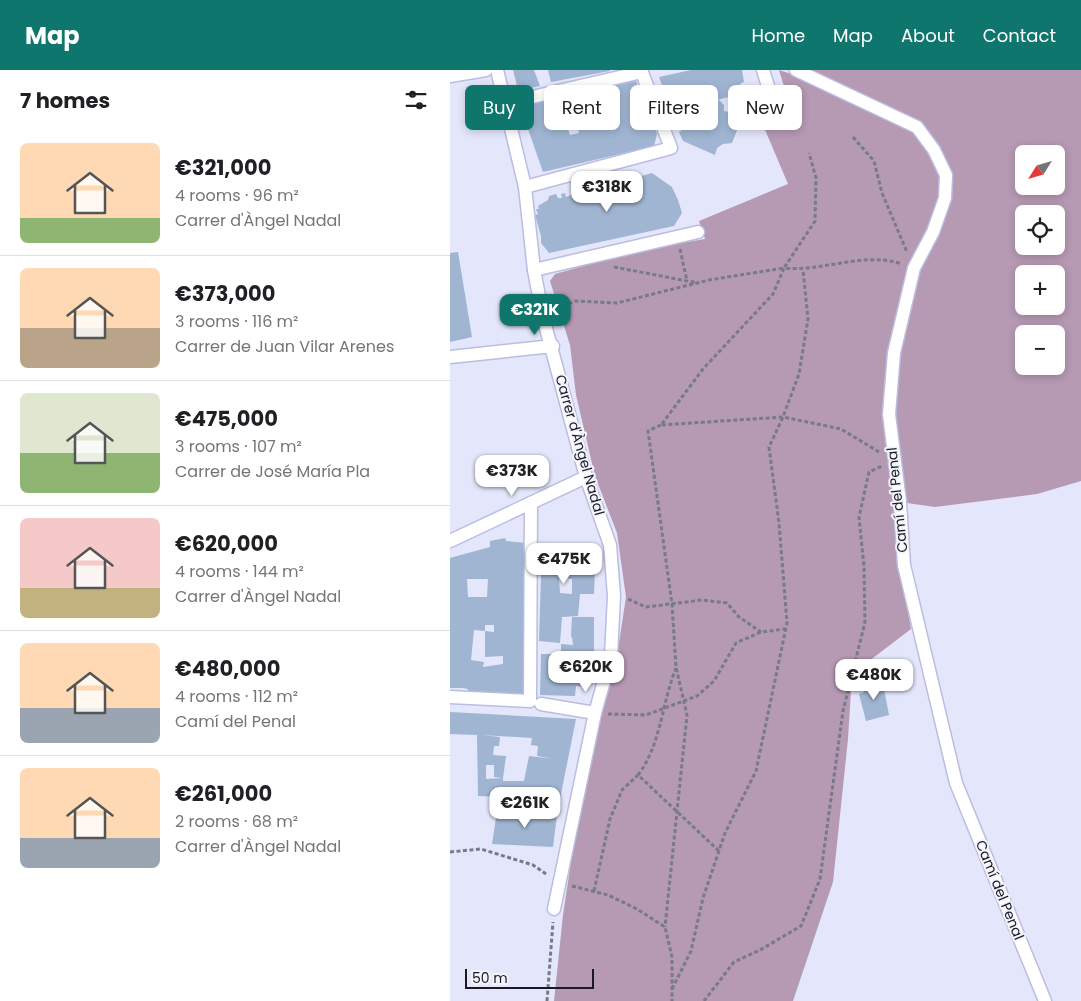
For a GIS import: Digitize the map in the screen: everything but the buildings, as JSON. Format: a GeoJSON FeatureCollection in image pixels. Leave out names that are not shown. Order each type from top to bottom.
{"type":"FeatureCollection","features":[{"type":"Feature","properties":{"kind":"street"},"geometry":{"type":"LineString","coordinates":[[450,76],[486,70]]}},
{"type":"Feature","properties":{"kind":"street","name":"Carrer d'Àngel Nadal"},"geometry":{"type":"LineString","coordinates":[[498,70],[502,85]]}},
{"type":"Feature","properties":{"kind":"street"},"geometry":{"type":"LineString","coordinates":[[763,70],[768,85]]}},
{"type":"Feature","properties":{"kind":"street","name":"Camí del Penal"},"geometry":{"type":"LineString","coordinates":[[796,70],[916,127],[934,150],[946,175],[945,198],[933,232],[914,268],[894,353],[889,414],[893,460],[900,502],[904,565],[956,783],[1045,1001]]}},
{"type":"Feature","properties":{"kind":"street"},"geometry":{"type":"LineString","coordinates":[[525,187],[671,148],[642,71],[534,96]]}},
{"type":"Feature","properties":{"kind":"street","name":"Carrer d'Àngel Nadal"},"geometry":{"type":"LineString","coordinates":[[512,130],[525,187],[534,270],[543,317],[553,346],[586,477],[610,545],[614,596],[611,656],[595,713],[554,909]]}},
{"type":"Feature","properties":{"kind":"street"},"geometry":{"type":"LineString","coordinates":[[534,270],[698,232]]}},
{"type":"Feature","properties":{"kind":"street"},"geometry":{"type":"LineString","coordinates":[[450,357],[553,346]]}},
{"type":"Feature","properties":{"kind":"street"},"geometry":{"type":"LineString","coordinates":[[450,541],[586,477]]}},
{"type":"Feature","properties":{"kind":"street"},"geometry":{"type":"LineString","coordinates":[[531,503],[535,703]]}},
{"type":"Feature","properties":{"kind":"street"},"geometry":{"type":"LineString","coordinates":[[450,698],[535,703],[595,713]]}},
{"type":"Feature","properties":{"kind":"path"},"geometry":{"type":"LineString","coordinates":[[853,136],[874,161],[882,193],[914,268]]}},
{"type":"Feature","properties":{"kind":"path"},"geometry":{"type":"LineString","coordinates":[[672,1001],[672,957],[664,927],[687,715],[676,667],[672,604],[648,431],[661,424],[703,369],[773,294],[784,268],[815,221],[816,178],[809,152]]}},
{"type":"Feature","properties":{"kind":"path"},"geometry":{"type":"LineString","coordinates":[[678,237],[687,280]]}},
{"type":"Feature","properties":{"kind":"path"},"geometry":{"type":"LineString","coordinates":[[543,317],[574,301],[616,303],[699,283],[784,268],[803,270],[888,259],[914,268]]}},
{"type":"Feature","properties":{"kind":"path"},"geometry":{"type":"LineString","coordinates":[[609,266],[699,283]]}},
{"type":"Feature","properties":{"kind":"path"},"geometry":{"type":"LineString","coordinates":[[672,989],[691,951],[703,898],[719,851],[756,771],[787,623],[779,523],[768,446],[783,417],[799,374],[808,320],[803,270]]}},
{"type":"Feature","properties":{"kind":"path"},"geometry":{"type":"LineString","coordinates":[[661,424],[783,417],[841,429],[893,460]]}},
{"type":"Feature","properties":{"kind":"path"},"geometry":{"type":"LineString","coordinates":[[704,1001],[734,962],[760,950],[800,926],[820,879],[843,711],[865,622],[864,567],[859,517],[869,472],[893,460]]}},
{"type":"Feature","properties":{"kind":"path"},"geometry":{"type":"LineString","coordinates":[[614,596],[635,600],[646,607],[702,600],[727,603],[739,617],[762,632]]}},
{"type":"Feature","properties":{"kind":"path"},"geometry":{"type":"LineString","coordinates":[[595,713],[646,715],[684,702],[697,696],[714,681],[736,643],[762,632],[785,629]]}},
{"type":"Feature","properties":{"kind":"path"},"geometry":{"type":"LineString","coordinates":[[594,891],[610,820],[622,790],[645,766],[654,744],[676,667]]}},
{"type":"Feature","properties":{"kind":"path"},"geometry":{"type":"LineString","coordinates":[[638,775],[719,851]]}},
{"type":"Feature","properties":{"kind":"path"},"geometry":{"type":"LineString","coordinates":[[450,852],[481,850],[533,865],[559,882],[608,895],[637,908],[664,927]]}},
{"type":"Feature","properties":{"kind":"path"},"geometry":{"type":"LineString","coordinates":[[547,1001],[554,909]]}},
{"type":"Feature","properties":{"kind":"shaded area"},"geometry":{"type":"Polygon","coordinates":[[[779,70],[828,86],[796,70],[1081,70],[1081,481],[1037,494],[935,507],[900,502],[889,414],[894,353],[911,281],[892,344],[883,409],[898,518],[900,566],[911,629],[852,674],[848,739],[833,882],[793,1001],[554,1001],[563,915],[591,729],[617,656],[626,597],[617,533],[595,476],[576,395],[570,345],[550,281],[555,274],[640,250],[705,239],[699,221],[788,184],[765,130],[802,130],[802,85],[784,85],[779,70]]]}}]}
